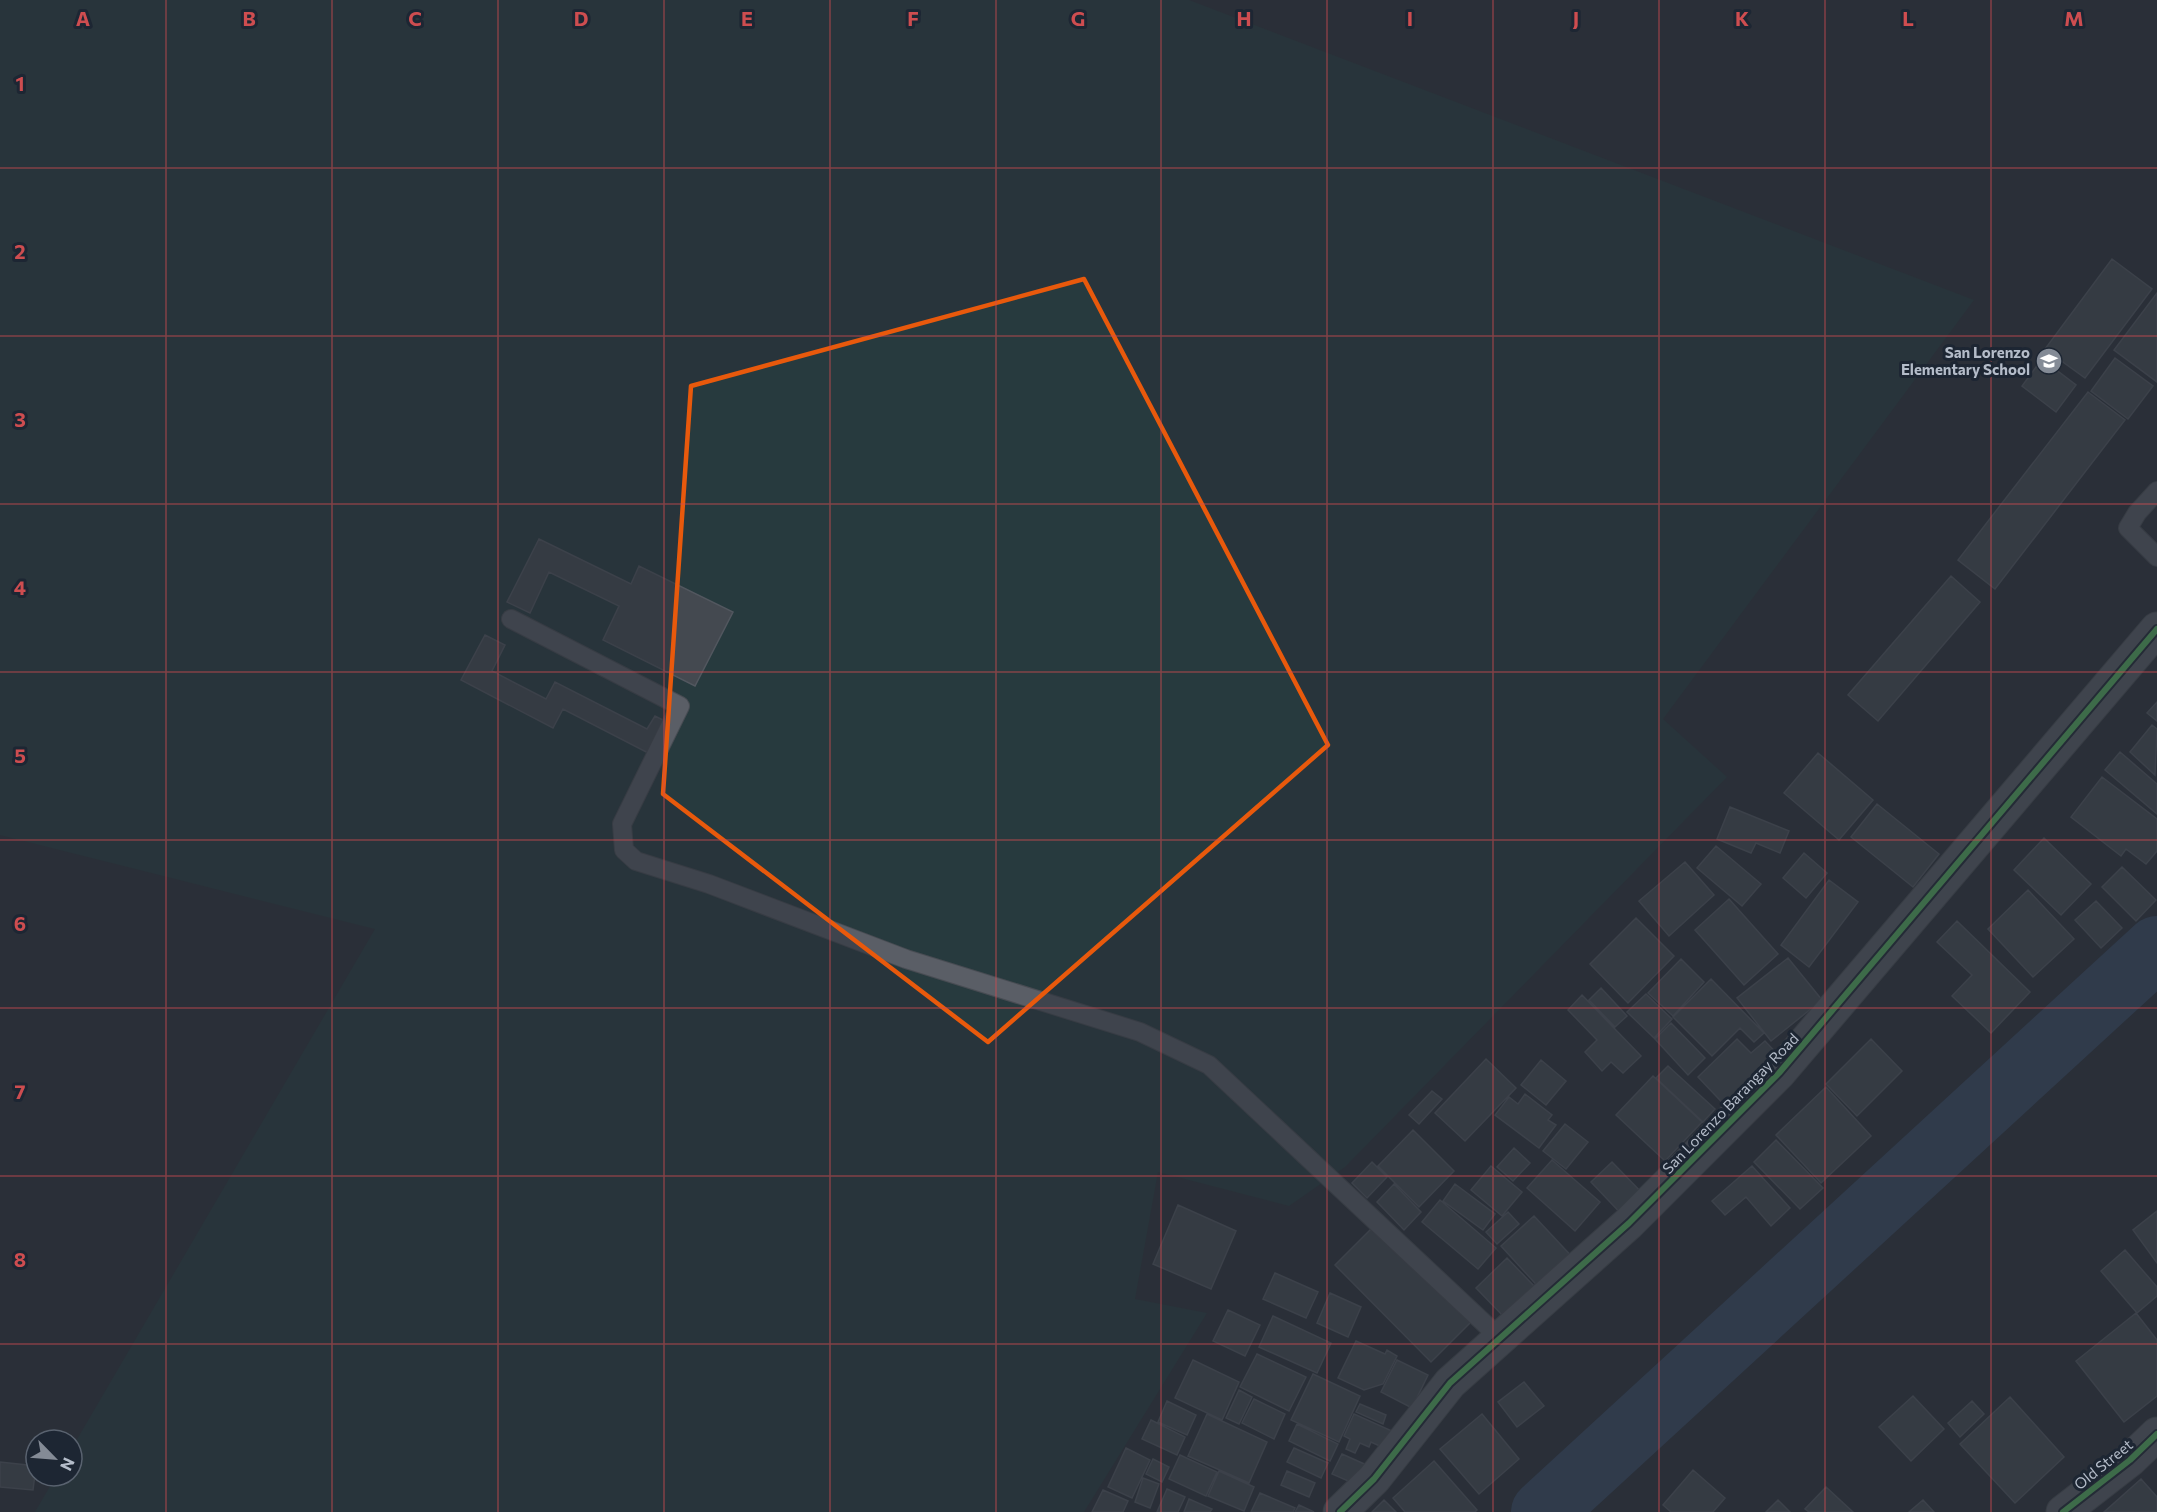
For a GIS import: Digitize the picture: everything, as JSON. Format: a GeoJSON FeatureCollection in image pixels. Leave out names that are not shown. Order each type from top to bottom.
{"type":"FeatureCollection","features":[{"type":"Feature","properties":{"kind":"street","name":"San Lorenzo Barangay Road"},"geometry":{"type":"LineString","coordinates":[[1340,1512],[1374,1479],[1450,1383],[1629,1223],[1779,1073],[2157,629]]}},
{"type":"Feature","properties":{"kind":"street","name":"Old Street"},"geometry":{"type":"LineString","coordinates":[[2063,1512],[2130,1460],[2157,1434]]}},
{"type":"Feature","properties":{"kind":"lane"},"geometry":{"type":"LineString","coordinates":[[2157,491],[2137,513],[2128,528],[2157,557]]}},
{"type":"Feature","properties":{"kind":"lane"},"geometry":{"type":"LineString","coordinates":[[511,619],[680,706],[622,825],[624,850],[636,861],[710,884],[906,959],[1140,1032],[1209,1065],[1500,1338]]}},
{"type":"Feature","properties":{"kind":"highlighted area"},"geometry":{"type":"Polygon","coordinates":[[[1084,279],[1328,745],[988,1042],[663,794],[691,386],[1084,279]]]}},
{"type":"Feature","properties":{"kind":"green space"},"geometry":{"type":"Polygon","coordinates":[[[0,0],[1189,0],[1974,300],[1663,719],[1727,777],[1345,1167],[1289,1206],[1158,1172],[1135,1299],[1207,1313],[1084,1512],[35,1512],[49,1488],[84,1488],[84,1428],[375,929],[0,835],[0,0]]]}},
{"type":"Feature","properties":{"kind":"building"},"geometry":{"type":"Polygon","coordinates":[[[2112,259],[2152,289],[2085,378],[2045,349],[2112,259]]]}},
{"type":"Feature","properties":{"kind":"building"},"geometry":{"type":"Polygon","coordinates":[[[2157,293],[2157,382],[2114,350],[2157,293]]]}},
{"type":"Feature","properties":{"kind":"building"},"geometry":{"type":"Polygon","coordinates":[[[2115,358],[2153,386],[2128,419],[2091,391],[2115,358]]]}},
{"type":"Feature","properties":{"kind":"building"},"geometry":{"type":"Polygon","coordinates":[[[2042,359],[2076,385],[2056,412],[2022,386],[2042,359]]]}},
{"type":"Feature","properties":{"kind":"building"},"geometry":{"type":"Polygon","coordinates":[[[2088,392],[2125,420],[1995,589],[1958,560],[2088,392]]]}},
{"type":"Feature","properties":{"kind":"building"},"geometry":{"type":"Polygon","coordinates":[[[539,539],[631,584],[639,566],[733,612],[695,686],[603,640],[619,606],[549,572],[530,613],[507,602],[539,539]]]}},
{"type":"Feature","properties":{"kind":"building"},"geometry":{"type":"Polygon","coordinates":[[[1951,576],[1980,602],[1878,721],[1848,695],[1951,576]]]}},
{"type":"Feature","properties":{"kind":"building"},"geometry":{"type":"Polygon","coordinates":[[[485,635],[505,645],[492,671],[546,699],[555,682],[647,729],[655,716],[669,723],[652,755],[563,709],[553,728],[461,680],[485,635]]]}},
{"type":"Feature","properties":{"kind":"building"},"geometry":{"type":"Polygon","coordinates":[[[2157,702],[2157,721],[2147,713],[2157,702]]]}},
{"type":"Feature","properties":{"kind":"building"},"geometry":{"type":"Polygon","coordinates":[[[2152,725],[2157,729],[2155,775],[2130,752],[2152,725]]]}},
{"type":"Feature","properties":{"kind":"building"},"geometry":{"type":"Polygon","coordinates":[[[2120,752],[2157,784],[2157,814],[2105,770],[2120,752]]]}},
{"type":"Feature","properties":{"kind":"building"},"geometry":{"type":"Polygon","coordinates":[[[1818,753],[1873,800],[1839,840],[1784,793],[1818,753]]]}},
{"type":"Feature","properties":{"kind":"building"},"geometry":{"type":"Polygon","coordinates":[[[2102,777],[2157,819],[2157,851],[2146,864],[2126,849],[2121,856],[2071,817],[2102,777]]]}},
{"type":"Feature","properties":{"kind":"building"},"geometry":{"type":"Polygon","coordinates":[[[1877,804],[1939,854],[1913,887],[1851,837],[1877,804]]]}},
{"type":"Feature","properties":{"kind":"building"},"geometry":{"type":"Polygon","coordinates":[[[1730,807],[1789,831],[1780,853],[1756,843],[1751,853],[1717,839],[1730,807]]]}},
{"type":"Feature","properties":{"kind":"building"},"geometry":{"type":"Polygon","coordinates":[[[2044,838],[2091,884],[2061,915],[2014,870],[2044,838]]]}},
{"type":"Feature","properties":{"kind":"building"},"geometry":{"type":"Polygon","coordinates":[[[1716,846],[1761,884],[1742,906],[1697,868],[1716,846]]]}},
{"type":"Feature","properties":{"kind":"building"},"geometry":{"type":"Polygon","coordinates":[[[1804,853],[1827,873],[1806,898],[1783,878],[1804,853]]]}},
{"type":"Feature","properties":{"kind":"building"},"geometry":{"type":"Polygon","coordinates":[[[1685,862],[1714,895],[1669,936],[1639,901],[1685,862]]]}},
{"type":"Feature","properties":{"kind":"building"},"geometry":{"type":"Polygon","coordinates":[[[2122,867],[2156,900],[2136,921],[2102,887],[2122,867]]]}},
{"type":"Feature","properties":{"kind":"building"},"geometry":{"type":"Polygon","coordinates":[[[1829,880],[1858,902],[1809,967],[1781,945],[1829,880]]]}},
{"type":"Feature","properties":{"kind":"building"},"geometry":{"type":"Polygon","coordinates":[[[2028,890],[2074,939],[2033,977],[1988,929],[2028,890]]]}},
{"type":"Feature","properties":{"kind":"building"},"geometry":{"type":"Polygon","coordinates":[[[1729,899],[1778,954],[1744,985],[1695,930],[1729,899]]]}},
{"type":"Feature","properties":{"kind":"building"},"geometry":{"type":"Polygon","coordinates":[[[2096,901],[2122,928],[2101,948],[2075,920],[2096,901]]]}},
{"type":"Feature","properties":{"kind":"building"},"geometry":{"type":"Polygon","coordinates":[[[1636,918],[1674,956],[1628,1003],[1590,964],[1636,918]]]}},
{"type":"Feature","properties":{"kind":"building"},"geometry":{"type":"Polygon","coordinates":[[[1957,921],[2030,992],[1991,1033],[1952,996],[1972,975],[1937,942],[1957,921]]]}},
{"type":"Feature","properties":{"kind":"building"},"geometry":{"type":"Polygon","coordinates":[[[1788,958],[1822,1000],[1771,1041],[1737,998],[1788,958]]]}},
{"type":"Feature","properties":{"kind":"building"},"geometry":{"type":"Polygon","coordinates":[[[1681,959],[1704,982],[1673,1016],[1648,993],[1681,959]]]}},
{"type":"Feature","properties":{"kind":"building"},"geometry":{"type":"Polygon","coordinates":[[[1711,979],[1764,1033],[1754,1042],[1740,1028],[1712,1056],[1673,1017],[1711,979]]]}},
{"type":"Feature","properties":{"kind":"building"},"geometry":{"type":"Polygon","coordinates":[[[1601,988],[1627,1016],[1615,1027],[1589,1000],[1601,988]]]}},
{"type":"Feature","properties":{"kind":"building"},"geometry":{"type":"Polygon","coordinates":[[[1646,994],[1672,1019],[1654,1038],[1627,1012],[1646,994]]]}},
{"type":"Feature","properties":{"kind":"building"},"geometry":{"type":"Polygon","coordinates":[[[1582,995],[1641,1056],[1623,1073],[1611,1062],[1602,1071],[1585,1052],[1597,1040],[1568,1010],[1582,995]]]}},
{"type":"Feature","properties":{"kind":"building"},"geometry":{"type":"Polygon","coordinates":[[[1671,1023],[1705,1058],[1688,1075],[1655,1039],[1671,1023]]]}},
{"type":"Feature","properties":{"kind":"building"},"geometry":{"type":"Polygon","coordinates":[[[1737,1039],[1751,1053],[1765,1041],[1786,1063],[1734,1115],[1698,1077],[1737,1039]]]}},
{"type":"Feature","properties":{"kind":"building"},"geometry":{"type":"Polygon","coordinates":[[[1871,1039],[1902,1071],[1857,1116],[1826,1084],[1871,1039]]]}},
{"type":"Feature","properties":{"kind":"building"},"geometry":{"type":"Polygon","coordinates":[[[1486,1059],[1516,1088],[1465,1141],[1435,1113],[1486,1059]]]}},
{"type":"Feature","properties":{"kind":"building"},"geometry":{"type":"Polygon","coordinates":[[[1541,1060],[1566,1081],[1546,1105],[1521,1085],[1541,1060]]]}},
{"type":"Feature","properties":{"kind":"building"},"geometry":{"type":"Polygon","coordinates":[[[1668,1066],[1715,1109],[1703,1122],[1656,1078],[1668,1066]]]}},
{"type":"Feature","properties":{"kind":"building"},"geometry":{"type":"Polygon","coordinates":[[[1653,1076],[1702,1122],[1665,1161],[1616,1115],[1653,1076]]]}},
{"type":"Feature","properties":{"kind":"building"},"geometry":{"type":"Polygon","coordinates":[[[1826,1087],[1871,1136],[1821,1183],[1776,1135],[1826,1087]]]}},
{"type":"Feature","properties":{"kind":"building"},"geometry":{"type":"Polygon","coordinates":[[[1432,1091],[1442,1099],[1419,1124],[1409,1115],[1432,1091]]]}},
{"type":"Feature","properties":{"kind":"building"},"geometry":{"type":"Polygon","coordinates":[[[1525,1094],[1552,1115],[1548,1120],[1556,1125],[1539,1148],[1495,1115],[1509,1097],[1518,1104],[1525,1094]]]}},
{"type":"Feature","properties":{"kind":"building"},"geometry":{"type":"Polygon","coordinates":[[[1565,1124],[1588,1142],[1566,1169],[1543,1151],[1565,1124]]]}},
{"type":"Feature","properties":{"kind":"building"},"geometry":{"type":"Polygon","coordinates":[[[1413,1130],[1454,1171],[1419,1207],[1378,1166],[1413,1130]]]}},
{"type":"Feature","properties":{"kind":"building"},"geometry":{"type":"Polygon","coordinates":[[[1776,1140],[1823,1188],[1800,1209],[1754,1162],[1776,1140]]]}},
{"type":"Feature","properties":{"kind":"building"},"geometry":{"type":"Polygon","coordinates":[[[1514,1148],[1530,1163],[1513,1181],[1497,1167],[1514,1148]]]}},
{"type":"Feature","properties":{"kind":"building"},"geometry":{"type":"Polygon","coordinates":[[[1552,1160],[1600,1202],[1575,1231],[1527,1188],[1552,1160]]]}},
{"type":"Feature","properties":{"kind":"building"},"geometry":{"type":"Polygon","coordinates":[[[1372,1162],[1387,1177],[1367,1198],[1352,1183],[1372,1162]]]}},
{"type":"Feature","properties":{"kind":"building"},"geometry":{"type":"Polygon","coordinates":[[[1612,1162],[1648,1199],[1627,1220],[1591,1182],[1612,1162]]]}},
{"type":"Feature","properties":{"kind":"building"},"geometry":{"type":"Polygon","coordinates":[[[1491,1166],[1522,1192],[1502,1216],[1471,1190],[1491,1166]]]}},
{"type":"Feature","properties":{"kind":"building"},"geometry":{"type":"Polygon","coordinates":[[[1752,1166],[1790,1208],[1771,1226],[1746,1197],[1725,1215],[1712,1201],[1752,1166]]]}},
{"type":"Feature","properties":{"kind":"building"},"geometry":{"type":"Polygon","coordinates":[[[1394,1184],[1421,1212],[1404,1230],[1377,1202],[1394,1184]]]}},
{"type":"Feature","properties":{"kind":"building"},"geometry":{"type":"Polygon","coordinates":[[[1455,1184],[1495,1214],[1483,1230],[1443,1201],[1455,1184]]]}},
{"type":"Feature","properties":{"kind":"building"},"geometry":{"type":"Polygon","coordinates":[[[1440,1200],[1496,1248],[1478,1269],[1422,1222],[1440,1200]]]}},
{"type":"Feature","properties":{"kind":"building"},"geometry":{"type":"Polygon","coordinates":[[[1178,1205],[1236,1231],[1211,1289],[1153,1264],[1178,1205]]]}},
{"type":"Feature","properties":{"kind":"building"},"geometry":{"type":"Polygon","coordinates":[[[2157,1211],[2157,1263],[2133,1230],[2157,1211]]]}},
{"type":"Feature","properties":{"kind":"building"},"geometry":{"type":"Polygon","coordinates":[[[1508,1212],[1519,1224],[1497,1244],[1486,1232],[1508,1212]]]}},
{"type":"Feature","properties":{"kind":"building"},"geometry":{"type":"Polygon","coordinates":[[[1534,1216],[1576,1261],[1543,1292],[1501,1246],[1534,1216]]]}},
{"type":"Feature","properties":{"kind":"building"},"geometry":{"type":"Polygon","coordinates":[[[1375,1225],[1471,1322],[1431,1362],[1335,1265],[1375,1225]]]}},
{"type":"Feature","properties":{"kind":"building"},"geometry":{"type":"Polygon","coordinates":[[[2125,1250],[2157,1287],[2157,1296],[2137,1313],[2101,1271],[2125,1250]]]}},
{"type":"Feature","properties":{"kind":"building"},"geometry":{"type":"Polygon","coordinates":[[[1507,1258],[1537,1289],[1506,1319],[1476,1288],[1507,1258]]]}},
{"type":"Feature","properties":{"kind":"building"},"geometry":{"type":"Polygon","coordinates":[[[1275,1273],[1318,1292],[1306,1318],[1263,1299],[1275,1273]]]}},
{"type":"Feature","properties":{"kind":"building"},"geometry":{"type":"Polygon","coordinates":[[[1330,1293],[1361,1307],[1348,1337],[1317,1323],[1330,1293]]]}},
{"type":"Feature","properties":{"kind":"building"},"geometry":{"type":"Polygon","coordinates":[[[1228,1310],[1260,1325],[1245,1356],[1213,1341],[1228,1310]]]}},
{"type":"Feature","properties":{"kind":"building"},"geometry":{"type":"Polygon","coordinates":[[[2136,1313],[2157,1340],[2157,1396],[2124,1422],[2076,1361],[2136,1313]]]}},
{"type":"Feature","properties":{"kind":"building"},"geometry":{"type":"Polygon","coordinates":[[[1273,1316],[1331,1343],[1317,1373],[1259,1347],[1273,1316]]]}},
{"type":"Feature","properties":{"kind":"building"},"geometry":{"type":"Polygon","coordinates":[[[1356,1341],[1385,1354],[1387,1350],[1397,1356],[1383,1384],[1364,1390],[1338,1378],[1356,1341]]]}},
{"type":"Feature","properties":{"kind":"building"},"geometry":{"type":"Polygon","coordinates":[[[1257,1354],[1306,1377],[1289,1411],[1240,1387],[1257,1354]]]}},
{"type":"Feature","properties":{"kind":"building"},"geometry":{"type":"Polygon","coordinates":[[[1193,1360],[1239,1382],[1222,1420],[1175,1398],[1193,1360]]]}},
{"type":"Feature","properties":{"kind":"building"},"geometry":{"type":"Polygon","coordinates":[[[1397,1360],[1428,1375],[1412,1408],[1381,1392],[1397,1360]]]}},
{"type":"Feature","properties":{"kind":"building"},"geometry":{"type":"Polygon","coordinates":[[[1313,1374],[1360,1396],[1339,1442],[1291,1420],[1313,1374]]]}},
{"type":"Feature","properties":{"kind":"building"},"geometry":{"type":"Polygon","coordinates":[[[1524,1382],[1544,1406],[1517,1427],[1498,1402],[1524,1382]]]}},
{"type":"Feature","properties":{"kind":"building"},"geometry":{"type":"Polygon","coordinates":[[[1239,1390],[1252,1397],[1239,1424],[1226,1418],[1239,1390]]]}},
{"type":"Feature","properties":{"kind":"building"},"geometry":{"type":"Polygon","coordinates":[[[1913,1396],[1944,1429],[1911,1461],[1879,1427],[1913,1396]]]}},
{"type":"Feature","properties":{"kind":"building"},"geometry":{"type":"Polygon","coordinates":[[[2010,1397],[2064,1457],[2015,1503],[1960,1444],[2010,1397]]]}},
{"type":"Feature","properties":{"kind":"building"},"geometry":{"type":"Polygon","coordinates":[[[1254,1399],[1285,1414],[1274,1439],[1242,1423],[1254,1399]]]}},
{"type":"Feature","properties":{"kind":"building"},"geometry":{"type":"Polygon","coordinates":[[[1167,1401],[1196,1415],[1187,1435],[1158,1422],[1167,1401]]]}},
{"type":"Feature","properties":{"kind":"building"},"geometry":{"type":"Polygon","coordinates":[[[1972,1401],[1984,1414],[1960,1437],[1948,1423],[1972,1401]]]}},
{"type":"Feature","properties":{"kind":"building"},"geometry":{"type":"Polygon","coordinates":[[[1360,1404],[1386,1415],[1383,1424],[1356,1412],[1360,1404]]]}},
{"type":"Feature","properties":{"kind":"building"},"geometry":{"type":"Polygon","coordinates":[[[1207,1414],[1267,1442],[1249,1483],[1188,1456],[1207,1414]]]}},
{"type":"Feature","properties":{"kind":"building"},"geometry":{"type":"Polygon","coordinates":[[[1354,1414],[1392,1431],[1384,1448],[1371,1442],[1369,1447],[1360,1443],[1355,1453],[1346,1449],[1350,1439],[1344,1436],[1354,1414]]]}},
{"type":"Feature","properties":{"kind":"building"},"geometry":{"type":"Polygon","coordinates":[[[1482,1414],[1519,1459],[1479,1494],[1440,1449],[1482,1414]]]}},
{"type":"Feature","properties":{"kind":"building"},"geometry":{"type":"Polygon","coordinates":[[[1151,1420],[1185,1437],[1177,1455],[1142,1439],[1151,1420]]]}},
{"type":"Feature","properties":{"kind":"building"},"geometry":{"type":"Polygon","coordinates":[[[1297,1424],[1338,1444],[1330,1461],[1289,1441],[1297,1424]]]}},
{"type":"Feature","properties":{"kind":"building"},"geometry":{"type":"Polygon","coordinates":[[[1126,1448],[1150,1460],[1132,1498],[1108,1487],[1126,1448]]]}},
{"type":"Feature","properties":{"kind":"building"},"geometry":{"type":"Polygon","coordinates":[[[1294,1448],[1328,1463],[1321,1478],[1287,1462],[1294,1448]]]}},
{"type":"Feature","properties":{"kind":"building"},"geometry":{"type":"Polygon","coordinates":[[[1342,1454],[1371,1467],[1362,1487],[1332,1474],[1342,1454]]]}},
{"type":"Feature","properties":{"kind":"building"},"geometry":{"type":"Polygon","coordinates":[[[1180,1455],[1217,1472],[1206,1496],[1169,1479],[1180,1455]]]}},
{"type":"Feature","properties":{"kind":"building"},"geometry":{"type":"Polygon","coordinates":[[[1153,1459],[1169,1467],[1162,1482],[1146,1474],[1153,1459]]]}},
{"type":"Feature","properties":{"kind":"building"},"geometry":{"type":"Polygon","coordinates":[[[1434,1461],[1477,1510],[1475,1512],[1405,1512],[1393,1498],[1434,1461]]]}},
{"type":"Feature","properties":{"kind":"building"},"geometry":{"type":"Polygon","coordinates":[[[0,1462],[24,1465],[24,1488],[33,1488],[33,1490],[0,1487],[0,1462]]]}},
{"type":"Feature","properties":{"kind":"building"},"geometry":{"type":"Polygon","coordinates":[[[1693,1470],[1725,1498],[1713,1512],[1671,1512],[1663,1505],[1693,1470]]]}},
{"type":"Feature","properties":{"kind":"building"},"geometry":{"type":"Polygon","coordinates":[[[1219,1471],[1254,1487],[1244,1511],[1208,1496],[1219,1471]]]}},
{"type":"Feature","properties":{"kind":"building"},"geometry":{"type":"Polygon","coordinates":[[[1287,1471],[1315,1483],[1309,1497],[1281,1485],[1287,1471]]]}},
{"type":"Feature","properties":{"kind":"building"},"geometry":{"type":"Polygon","coordinates":[[[1143,1478],[1159,1484],[1150,1508],[1135,1502],[1143,1478]]]}},
{"type":"Feature","properties":{"kind":"building"},"geometry":{"type":"Polygon","coordinates":[[[2141,1479],[2157,1497],[2157,1512],[2104,1512],[2141,1479]]]}},
{"type":"Feature","properties":{"kind":"building"},"geometry":{"type":"Polygon","coordinates":[[[1826,1487],[1853,1512],[1809,1512],[1805,1509],[1826,1487]]]}},
{"type":"Feature","properties":{"kind":"building"},"geometry":{"type":"Polygon","coordinates":[[[1167,1489],[1185,1497],[1178,1512],[1157,1512],[1167,1489]]]}},
{"type":"Feature","properties":{"kind":"building"},"geometry":{"type":"Polygon","coordinates":[[[1103,1490],[1128,1501],[1123,1512],[1092,1512],[1103,1490]]]}},
{"type":"Feature","properties":{"kind":"building"},"geometry":{"type":"Polygon","coordinates":[[[1260,1493],[1295,1508],[1293,1512],[1251,1512],[1260,1493]]]}},
{"type":"Feature","properties":{"kind":"building"},"geometry":{"type":"Polygon","coordinates":[[[1189,1499],[1212,1509],[1210,1512],[1184,1512],[1189,1499]]]}},
{"type":"Feature","properties":{"kind":"building"},"geometry":{"type":"Polygon","coordinates":[[[1384,1500],[1396,1512],[1372,1512],[1384,1500]]]}},
{"type":"Feature","properties":{"kind":"building"},"geometry":{"type":"Polygon","coordinates":[[[1778,1500],[1790,1512],[1766,1512],[1778,1500]]]}},
{"type":"Feature","properties":{"kind":"building"},"geometry":{"type":"Polygon","coordinates":[[[1923,1500],[1934,1512],[1909,1512],[1923,1500]]]}},
{"type":"Feature","properties":{"kind":"building"},"geometry":{"type":"Polygon","coordinates":[[[1299,1505],[1314,1512],[1295,1512],[1299,1505]]]}},
{"type":"Feature","properties":{"kind":"waterway"},"geometry":{"type":"LineString","coordinates":[[1543,1512],[2157,948]]}},
{"type":"Feature","properties":{"kind":"cycle path"},"geometry":{"type":"LineString","coordinates":[[1340,1512],[1374,1479],[1450,1383],[1629,1223],[1779,1073],[2157,629]]}},
{"type":"Feature","properties":{"kind":"cycle path"},"geometry":{"type":"LineString","coordinates":[[2063,1512],[2130,1460],[2157,1434]]}},
{"type":"Feature","properties":{"kind":"place","name":"San Lorenzo Elementary School"},"geometry":{"type":"Point","coordinates":[2049,361]}}]}
